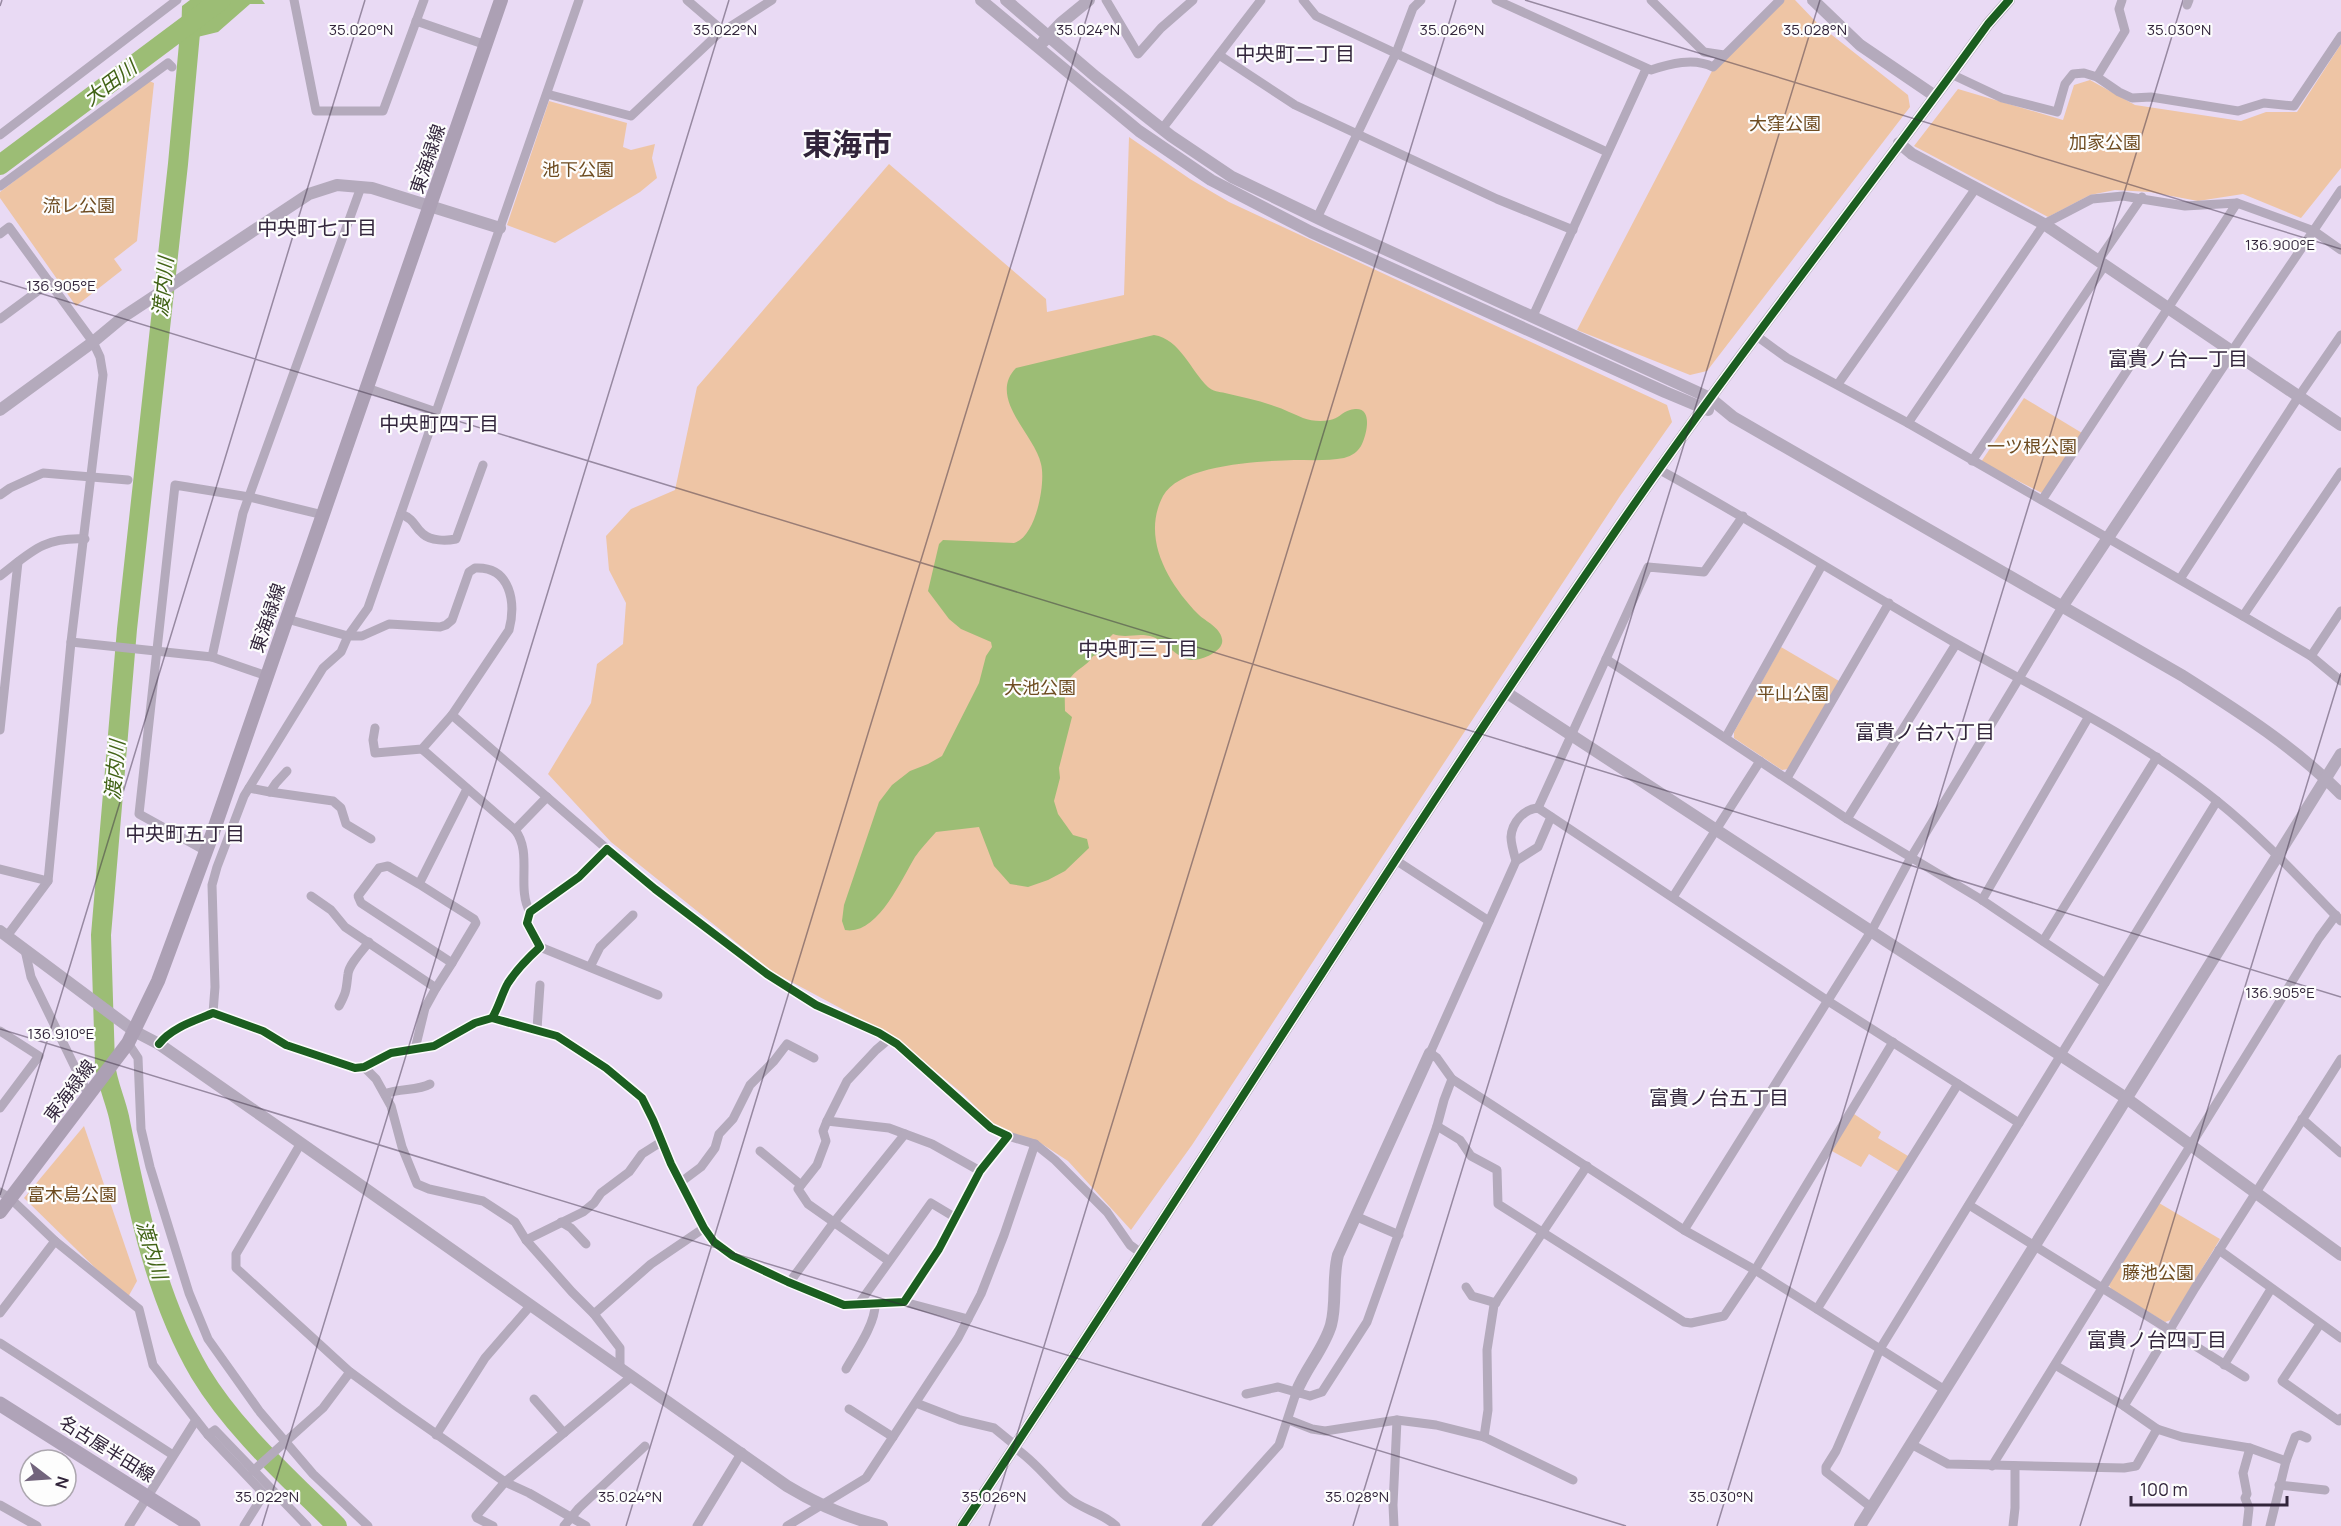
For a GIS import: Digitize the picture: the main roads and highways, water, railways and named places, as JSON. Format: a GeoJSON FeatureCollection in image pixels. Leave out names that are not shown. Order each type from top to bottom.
{"type":"FeatureCollection","features":[{"type":"Feature","properties":{"kind":"main road","name":"東海緑線"},"geometry":{"type":"LineString","coordinates":[[0,1212],[5,1195],[116,1061],[131,1037],[158,981],[206,851],[501,0]]}},
{"type":"Feature","properties":{"kind":"main road","name":"名古屋半田線"},"geometry":{"type":"LineString","coordinates":[[0,1404],[193,1526]]}},
{"type":"Feature","properties":{"kind":"waterway","name":"大田川"},"geometry":{"type":"LineString","coordinates":[[0,165],[221,0]]}},
{"type":"Feature","properties":{"kind":"waterway","name":"渡内川"},"geometry":{"type":"LineString","coordinates":[[191,22],[178,164],[127,629],[101,935],[105,1064],[149,1249],[184,1343],[214,1394],[246,1435],[337,1526]]}},
{"type":"Feature","properties":{"kind":"district","name":"中央町二丁目"},"geometry":{"type":"Point","coordinates":[1295,54]}},
{"type":"Feature","properties":{"kind":"district","name":"東海市"},"geometry":{"type":"Point","coordinates":[847,145]}},
{"type":"Feature","properties":{"kind":"district","name":"中央町七丁目"},"geometry":{"type":"Point","coordinates":[317,228]}},
{"type":"Feature","properties":{"kind":"district","name":"富貴ノ台一丁目"},"geometry":{"type":"Point","coordinates":[2178,359]}},
{"type":"Feature","properties":{"kind":"district","name":"中央町四丁目"},"geometry":{"type":"Point","coordinates":[439,424]}},
{"type":"Feature","properties":{"kind":"district","name":"中央町三丁目"},"geometry":{"type":"Point","coordinates":[1138,649]}},
{"type":"Feature","properties":{"kind":"district","name":"富貴ノ台六丁目"},"geometry":{"type":"Point","coordinates":[1925,732]}},
{"type":"Feature","properties":{"kind":"district","name":"中央町五丁目"},"geometry":{"type":"Point","coordinates":[185,834]}},
{"type":"Feature","properties":{"kind":"district","name":"富貴ノ台五丁目"},"geometry":{"type":"Point","coordinates":[1719,1098]}},
{"type":"Feature","properties":{"kind":"district","name":"富貴ノ台四丁目"},"geometry":{"type":"Point","coordinates":[2157,1340]}},
{"type":"Feature","properties":{"kind":"park label","name":"大窪公園"},"geometry":{"type":"Point","coordinates":[1785,124]}},
{"type":"Feature","properties":{"kind":"park label","name":"加家公園"},"geometry":{"type":"Point","coordinates":[2105,143]}},
{"type":"Feature","properties":{"kind":"park label","name":"池下公園"},"geometry":{"type":"Point","coordinates":[578,170]}},
{"type":"Feature","properties":{"kind":"park label","name":"流レ公園"},"geometry":{"type":"Point","coordinates":[79,206]}},
{"type":"Feature","properties":{"kind":"park label","name":"一ツ根公園"},"geometry":{"type":"Point","coordinates":[2032,447]}},
{"type":"Feature","properties":{"kind":"park label","name":"大池公園"},"geometry":{"type":"Point","coordinates":[1040,688]}},
{"type":"Feature","properties":{"kind":"park label","name":"平山公園"},"geometry":{"type":"Point","coordinates":[1793,694]}},
{"type":"Feature","properties":{"kind":"park label","name":"富木島公園"},"geometry":{"type":"Point","coordinates":[72,1195]}},
{"type":"Feature","properties":{"kind":"park label","name":"藤池公園"},"geometry":{"type":"Point","coordinates":[2158,1273]}}]}
